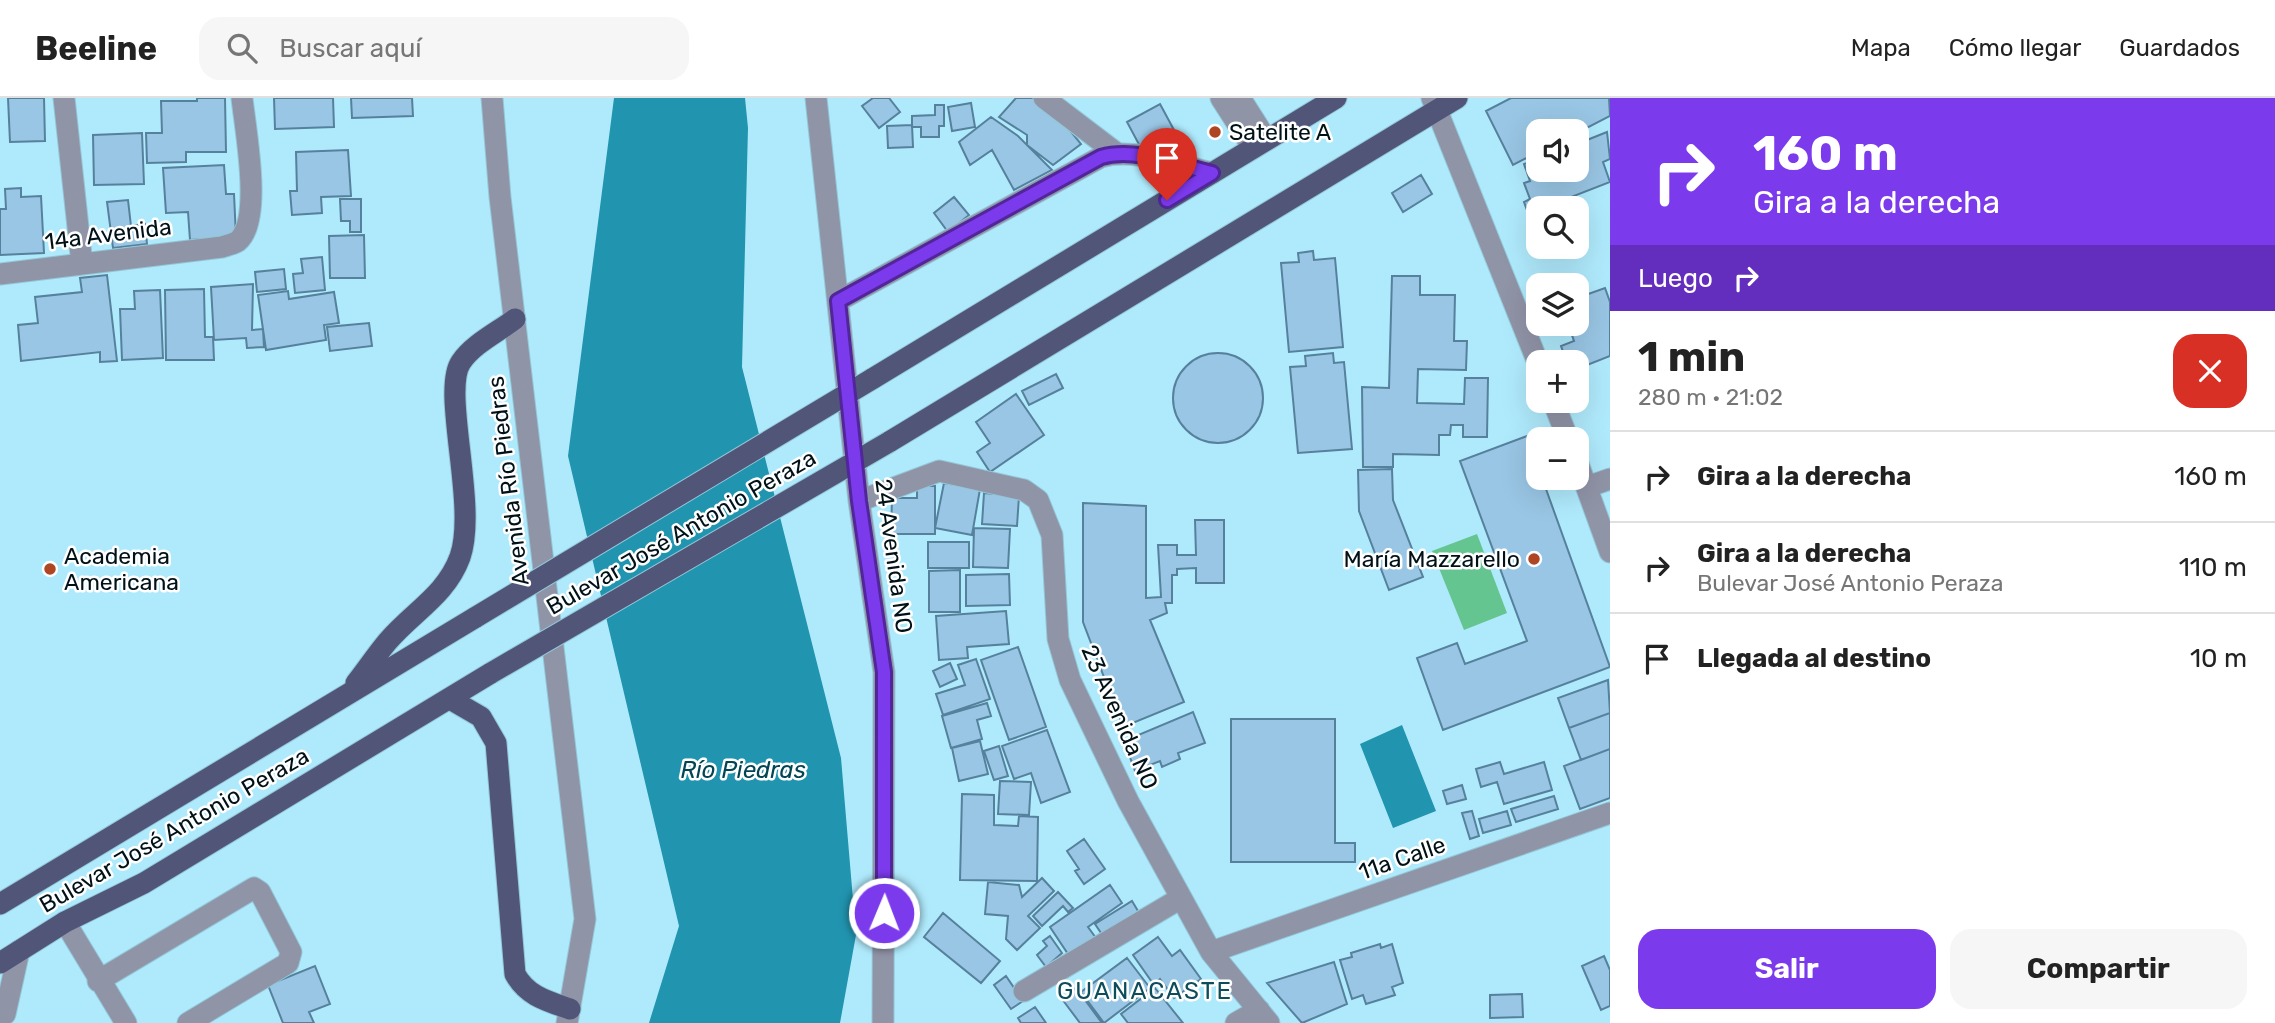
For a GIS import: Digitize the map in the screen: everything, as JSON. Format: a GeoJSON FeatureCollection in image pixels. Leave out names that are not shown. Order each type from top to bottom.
{"type":"FeatureCollection","features":[{"type":"Feature","properties":{"kind":"main road","name":"Bulevar José Antonio Peraza"},"geometry":{"type":"LineString","coordinates":[[0,904],[1336,98]]}},
{"type":"Feature","properties":{"kind":"main road","name":"Bulevar José Antonio Peraza"},"geometry":{"type":"LineString","coordinates":[[0,963],[65,922],[144,883],[491,673],[889,442],[1435,104],[1457,98]]}},
{"type":"Feature","properties":{"kind":"main road"},"geometry":{"type":"LineString","coordinates":[[349,693],[389,640],[435,598],[451,578],[466,531],[466,501],[455,394],[456,371],[470,352],[515,319]]}},
{"type":"Feature","properties":{"kind":"main road"},"geometry":{"type":"LineString","coordinates":[[450,698],[481,718],[496,743],[515,974],[527,991],[568,1016]]}},
{"type":"Feature","properties":{"kind":"street"},"geometry":{"type":"LineString","coordinates":[[64,98],[82,264]]}},
{"type":"Feature","properties":{"kind":"street","name":"14a Avenida"},"geometry":{"type":"LineString","coordinates":[[0,274],[222,247],[238,241],[245,229],[252,201],[242,98]]}},
{"type":"Feature","properties":{"kind":"street","name":"Avenida Río Piedras"},"geometry":{"type":"LineString","coordinates":[[492,98],[585,919],[568,1016]]}},
{"type":"Feature","properties":{"kind":"street","name":"24 Avenida NO"},"geometry":{"type":"LineString","coordinates":[[816,98],[859,501],[884,672],[883,1023]]}},
{"type":"Feature","properties":{"kind":"street"},"geometry":{"type":"LineString","coordinates":[[1044,98],[1115,152],[1212,173]]}},
{"type":"Feature","properties":{"kind":"street"},"geometry":{"type":"LineString","coordinates":[[1222,98],[1260,143]]}},
{"type":"Feature","properties":{"kind":"street"},"geometry":{"type":"LineString","coordinates":[[1240,98],[1260,143]]}},
{"type":"Feature","properties":{"kind":"street"},"geometry":{"type":"LineString","coordinates":[[1435,104],[1533,350]]}},
{"type":"Feature","properties":{"kind":"street"},"geometry":{"type":"LineString","coordinates":[[838,301],[1101,157],[1115,152]]}},
{"type":"Feature","properties":{"kind":"street","name":"23 Avenida NO"},"geometry":{"type":"LineString","coordinates":[[859,501],[939,471],[1024,490],[1038,500],[1052,536],[1053,600],[1058,639],[1070,680],[1128,801],[1211,952],[1264,1017]]}},
{"type":"Feature","properties":{"kind":"street"},"geometry":{"type":"LineString","coordinates":[[1589,486],[1610,478]]}},
{"type":"Feature","properties":{"kind":"street"},"geometry":{"type":"LineString","coordinates":[[1588,490],[1610,552]]}},
{"type":"Feature","properties":{"kind":"street","name":"11a Calle"},"geometry":{"type":"LineString","coordinates":[[1211,952],[1610,813]]}},
{"type":"Feature","properties":{"kind":"street"},"geometry":{"type":"LineString","coordinates":[[98,981],[254,888],[260,892],[291,952],[288,963],[188,1023]]}},
{"type":"Feature","properties":{"kind":"street"},"geometry":{"type":"LineString","coordinates":[[1024,991],[1181,898]]}},
{"type":"Feature","properties":{"kind":"street"},"geometry":{"type":"LineString","coordinates":[[65,922],[98,981],[126,1023]]}},
{"type":"Feature","properties":{"kind":"street"},"geometry":{"type":"LineString","coordinates":[[0,1017],[5,1014],[19,951]]}},
{"type":"Feature","properties":{"kind":"street"},"geometry":{"type":"LineString","coordinates":[[1236,1023],[1264,1017]]}},
{"type":"Feature","properties":{"kind":"green space"},"geometry":{"type":"Polygon","coordinates":[[[1477,534],[1507,613],[1464,630],[1432,551],[1477,534]]]}},
{"type":"Feature","properties":{"kind":"water","name":"Río Piedras"},"geometry":{"type":"Polygon","coordinates":[[[614,98],[745,98],[748,128],[742,367],[841,758],[856,935],[840,1023],[649,1023],[679,926],[568,456],[614,98]]]}},
{"type":"Feature","properties":{"kind":"water"},"geometry":{"type":"Polygon","coordinates":[[[1402,725],[1436,811],[1393,828],[1360,744],[1402,725]]]}},
{"type":"Feature","properties":{"kind":"building"},"geometry":{"type":"Polygon","coordinates":[[[8,98],[44,98],[45,141],[10,142],[8,98]]]}},
{"type":"Feature","properties":{"kind":"building"},"geometry":{"type":"Polygon","coordinates":[[[197,98],[225,98],[226,152],[186,152],[186,162],[147,163],[146,133],[162,133],[161,101],[197,101],[197,98]]]}},
{"type":"Feature","properties":{"kind":"building"},"geometry":{"type":"Polygon","coordinates":[[[274,98],[333,98],[334,127],[275,129],[274,98]]]}},
{"type":"Feature","properties":{"kind":"building"},"geometry":{"type":"Polygon","coordinates":[[[351,98],[412,98],[413,116],[352,118],[351,98]]]}},
{"type":"Feature","properties":{"kind":"building"},"geometry":{"type":"Polygon","coordinates":[[[873,98],[889,98],[900,112],[879,128],[862,106],[873,98]]]}},
{"type":"Feature","properties":{"kind":"building"},"geometry":{"type":"Polygon","coordinates":[[[1016,98],[1038,98],[1055,112],[1081,144],[1053,165],[1027,145],[1027,135],[999,117],[1016,98]]]}},
{"type":"Feature","properties":{"kind":"building"},"geometry":{"type":"Polygon","coordinates":[[[1511,98],[1609,98],[1610,116],[1589,127],[1589,119],[1526,119],[1526,158],[1513,165],[1486,111],[1511,98]]]}},
{"type":"Feature","properties":{"kind":"building"},"geometry":{"type":"Polygon","coordinates":[[[971,103],[975,127],[952,131],[948,107],[971,103]]]}},
{"type":"Feature","properties":{"kind":"building"},"geometry":{"type":"Polygon","coordinates":[[[1160,104],[1181,143],[1164,153],[1142,150],[1127,122],[1160,104]]]}},
{"type":"Feature","properties":{"kind":"building"},"geometry":{"type":"Polygon","coordinates":[[[935,105],[944,105],[944,126],[939,126],[939,137],[921,137],[921,127],[912,127],[912,116],[935,115],[935,105]]]}},
{"type":"Feature","properties":{"kind":"building"},"geometry":{"type":"Polygon","coordinates":[[[991,117],[1018,136],[1052,170],[1014,190],[992,150],[970,165],[959,142],[991,117]]]}},
{"type":"Feature","properties":{"kind":"building"},"geometry":{"type":"Polygon","coordinates":[[[912,125],[913,147],[888,148],[887,126],[912,125]]]}},
{"type":"Feature","properties":{"kind":"building"},"geometry":{"type":"Polygon","coordinates":[[[1607,132],[1610,159],[1603,162],[1610,182],[1574,196],[1529,196],[1524,183],[1527,182],[1589,182],[1589,139],[1607,132]]]}},
{"type":"Feature","properties":{"kind":"building"},"geometry":{"type":"Polygon","coordinates":[[[142,133],[144,184],[94,185],[93,135],[142,133]]]}},
{"type":"Feature","properties":{"kind":"building"},"geometry":{"type":"Polygon","coordinates":[[[348,150],[351,196],[321,197],[322,213],[292,215],[290,191],[297,191],[296,152],[348,150]]]}},
{"type":"Feature","properties":{"kind":"building"},"geometry":{"type":"Polygon","coordinates":[[[224,165],[226,194],[234,194],[236,237],[190,240],[188,212],[166,213],[163,168],[224,165]]]}},
{"type":"Feature","properties":{"kind":"building"},"geometry":{"type":"Polygon","coordinates":[[[1421,175],[1432,194],[1403,212],[1392,193],[1421,175]]]}},
{"type":"Feature","properties":{"kind":"building"},"geometry":{"type":"Polygon","coordinates":[[[21,188],[21,197],[41,196],[44,253],[0,255],[0,209],[6,209],[5,189],[21,188]]]}},
{"type":"Feature","properties":{"kind":"building"},"geometry":{"type":"Polygon","coordinates":[[[954,197],[969,215],[948,232],[934,213],[954,197]]]}},
{"type":"Feature","properties":{"kind":"building"},"geometry":{"type":"Polygon","coordinates":[[[340,199],[361,199],[361,232],[350,232],[350,221],[341,221],[340,199]]]}},
{"type":"Feature","properties":{"kind":"building"},"geometry":{"type":"Polygon","coordinates":[[[128,200],[131,226],[145,224],[147,244],[113,248],[107,202],[128,200]]]}},
{"type":"Feature","properties":{"kind":"building"},"geometry":{"type":"Polygon","coordinates":[[[364,235],[365,278],[330,278],[329,236],[364,235]]]}},
{"type":"Feature","properties":{"kind":"building"},"geometry":{"type":"Polygon","coordinates":[[[1313,251],[1314,260],[1335,258],[1343,347],[1289,352],[1281,263],[1299,262],[1298,253],[1313,251]]]}},
{"type":"Feature","properties":{"kind":"building"},"geometry":{"type":"Polygon","coordinates":[[[322,257],[325,290],[295,293],[293,274],[303,273],[301,259],[322,257]]]}},
{"type":"Feature","properties":{"kind":"building"},"geometry":{"type":"Polygon","coordinates":[[[284,269],[286,289],[257,292],[255,272],[284,269]]]}},
{"type":"Feature","properties":{"kind":"building"},"geometry":{"type":"Polygon","coordinates":[[[107,275],[117,361],[100,362],[100,352],[21,361],[18,325],[38,323],[35,297],[82,292],[80,278],[107,275]]]}},
{"type":"Feature","properties":{"kind":"building"},"geometry":{"type":"Polygon","coordinates":[[[1392,276],[1420,276],[1420,295],[1455,295],[1454,341],[1467,341],[1466,370],[1418,369],[1417,403],[1464,404],[1465,378],[1488,378],[1487,437],[1463,437],[1463,425],[1451,425],[1450,435],[1439,435],[1439,455],[1393,454],[1393,467],[1363,467],[1362,387],[1389,388],[1392,276]]]}},
{"type":"Feature","properties":{"kind":"building"},"geometry":{"type":"Polygon","coordinates":[[[253,284],[252,330],[263,329],[264,347],[247,348],[246,338],[214,340],[211,287],[253,284]]]}},
{"type":"Feature","properties":{"kind":"building"},"geometry":{"type":"Polygon","coordinates":[[[1605,288],[1610,302],[1610,356],[1589,364],[1589,350],[1562,350],[1561,346],[1574,341],[1572,336],[1589,336],[1589,294],[1605,288]]]}},
{"type":"Feature","properties":{"kind":"building"},"geometry":{"type":"Polygon","coordinates":[[[204,289],[205,337],[213,337],[214,360],[166,360],[165,290],[204,289]]]}},
{"type":"Feature","properties":{"kind":"building"},"geometry":{"type":"Polygon","coordinates":[[[160,290],[163,358],[122,360],[120,309],[135,309],[134,291],[160,290]]]}},
{"type":"Feature","properties":{"kind":"building"},"geometry":{"type":"Polygon","coordinates":[[[288,291],[289,299],[334,292],[339,323],[324,325],[326,340],[266,350],[258,295],[288,291]]]}},
{"type":"Feature","properties":{"kind":"building"},"geometry":{"type":"Polygon","coordinates":[[[369,323],[372,346],[330,351],[327,327],[369,323]]]}},
{"type":"Feature","properties":{"kind":"building"},"geometry":{"type":"Polygon","coordinates":[[[1218,353],[1235,356],[1250,366],[1260,381],[1263,398],[1260,415],[1250,430],[1235,440],[1218,443],[1201,440],[1186,430],[1176,415],[1173,398],[1176,381],[1186,366],[1201,356],[1218,353]]]}},
{"type":"Feature","properties":{"kind":"building"},"geometry":{"type":"Polygon","coordinates":[[[1333,353],[1334,363],[1344,362],[1352,449],[1298,453],[1290,367],[1306,366],[1305,356],[1333,353]]]}},
{"type":"Feature","properties":{"kind":"building"},"geometry":{"type":"Polygon","coordinates":[[[1056,374],[1063,388],[1029,405],[1022,391],[1056,374]]]}},
{"type":"Feature","properties":{"kind":"building"},"geometry":{"type":"Polygon","coordinates":[[[1016,394],[1044,435],[990,472],[977,452],[990,443],[976,422],[1016,394]]]}},
{"type":"Feature","properties":{"kind":"building","name":"María Mazzarello"},"geometry":{"type":"Polygon","coordinates":[[[1526,436],[1526,490],[1546,490],[1610,667],[1443,730],[1417,658],[1457,643],[1465,664],[1527,641],[1460,461],[1526,436]]]}},
{"type":"Feature","properties":{"kind":"building"},"geometry":{"type":"Polygon","coordinates":[[[1392,469],[1393,500],[1423,577],[1389,590],[1359,511],[1358,470],[1392,469]]]}},
{"type":"Feature","properties":{"kind":"building"},"geometry":{"type":"Polygon","coordinates":[[[944,483],[980,489],[972,535],[935,528],[944,483]]]}},
{"type":"Feature","properties":{"kind":"building"},"geometry":{"type":"Polygon","coordinates":[[[917,486],[935,486],[935,534],[891,534],[892,498],[917,498],[917,486]]]}},
{"type":"Feature","properties":{"kind":"building"},"geometry":{"type":"Polygon","coordinates":[[[984,493],[1019,496],[1017,526],[982,524],[984,493]]]}},
{"type":"Feature","properties":{"kind":"building"},"geometry":{"type":"Polygon","coordinates":[[[1083,503],[1146,506],[1146,598],[1161,597],[1158,545],[1177,545],[1177,555],[1196,555],[1195,520],[1224,520],[1224,583],[1196,583],[1196,568],[1177,569],[1177,575],[1172,575],[1172,603],[1165,603],[1167,613],[1150,620],[1184,702],[1123,727],[1083,622],[1083,503]]]}},
{"type":"Feature","properties":{"kind":"building"},"geometry":{"type":"Polygon","coordinates":[[[974,528],[1010,529],[1008,568],[973,567],[974,528]]]}},
{"type":"Feature","properties":{"kind":"building"},"geometry":{"type":"Polygon","coordinates":[[[928,542],[969,542],[969,568],[928,568],[928,542]]]}},
{"type":"Feature","properties":{"kind":"building"},"geometry":{"type":"Polygon","coordinates":[[[960,570],[960,612],[929,612],[929,571],[960,570]]]}},
{"type":"Feature","properties":{"kind":"building"},"geometry":{"type":"Polygon","coordinates":[[[1009,574],[1010,605],[966,606],[966,575],[1009,574]]]}},
{"type":"Feature","properties":{"kind":"building"},"geometry":{"type":"Polygon","coordinates":[[[1006,611],[1009,644],[967,647],[968,658],[939,660],[936,616],[1006,611]]]}},
{"type":"Feature","properties":{"kind":"building"},"geometry":{"type":"Polygon","coordinates":[[[1018,647],[1046,727],[1009,740],[981,660],[1018,647]]]}},
{"type":"Feature","properties":{"kind":"building"},"geometry":{"type":"Polygon","coordinates":[[[976,659],[990,699],[943,715],[936,694],[965,685],[958,665],[976,659]]]}},
{"type":"Feature","properties":{"kind":"building"},"geometry":{"type":"Polygon","coordinates":[[[950,663],[957,679],[940,687],[933,671],[950,663]]]}},
{"type":"Feature","properties":{"kind":"building"},"geometry":{"type":"Polygon","coordinates":[[[1608,680],[1610,713],[1569,728],[1558,698],[1608,680]]]}},
{"type":"Feature","properties":{"kind":"building"},"geometry":{"type":"Polygon","coordinates":[[[987,703],[991,716],[977,720],[982,739],[951,748],[942,716],[987,703]]]}},
{"type":"Feature","properties":{"kind":"building"},"geometry":{"type":"Polygon","coordinates":[[[1193,712],[1205,743],[1178,753],[1180,759],[1162,767],[1160,761],[1135,771],[1124,741],[1193,712]]]}},
{"type":"Feature","properties":{"kind":"building"},"geometry":{"type":"Polygon","coordinates":[[[1610,713],[1610,749],[1581,760],[1569,728],[1610,713]]]}},
{"type":"Feature","properties":{"kind":"building"},"geometry":{"type":"Polygon","coordinates":[[[1231,719],[1335,719],[1335,843],[1355,843],[1355,862],[1231,862],[1231,719]]]}},
{"type":"Feature","properties":{"kind":"building"},"geometry":{"type":"Polygon","coordinates":[[[1047,730],[1070,792],[1041,803],[1031,773],[1014,779],[1002,746],[1047,730]]]}},
{"type":"Feature","properties":{"kind":"building"},"geometry":{"type":"Polygon","coordinates":[[[980,741],[988,774],[959,781],[952,748],[980,741]]]}},
{"type":"Feature","properties":{"kind":"building"},"geometry":{"type":"Polygon","coordinates":[[[999,746],[1008,776],[994,780],[984,751],[999,746]]]}},
{"type":"Feature","properties":{"kind":"building"},"geometry":{"type":"Polygon","coordinates":[[[1610,749],[1610,798],[1580,809],[1564,766],[1610,749]]]}},
{"type":"Feature","properties":{"kind":"building"},"geometry":{"type":"Polygon","coordinates":[[[1500,762],[1504,774],[1544,762],[1552,790],[1504,804],[1497,782],[1481,787],[1476,769],[1500,762]]]}},
{"type":"Feature","properties":{"kind":"building"},"geometry":{"type":"Polygon","coordinates":[[[1000,781],[1031,782],[1029,815],[998,814],[1000,781]]]}},
{"type":"Feature","properties":{"kind":"building"},"geometry":{"type":"Polygon","coordinates":[[[1462,785],[1466,799],[1447,804],[1443,791],[1462,785]]]}},
{"type":"Feature","properties":{"kind":"building"},"geometry":{"type":"Polygon","coordinates":[[[962,794],[994,795],[994,825],[1018,826],[1019,816],[1038,817],[1037,881],[960,880],[962,794]]]}},
{"type":"Feature","properties":{"kind":"building"},"geometry":{"type":"Polygon","coordinates":[[[1554,796],[1558,809],[1516,822],[1511,809],[1554,796]]]}},
{"type":"Feature","properties":{"kind":"building"},"geometry":{"type":"Polygon","coordinates":[[[1472,811],[1479,836],[1470,839],[1462,813],[1472,811]]]}},
{"type":"Feature","properties":{"kind":"building"},"geometry":{"type":"Polygon","coordinates":[[[1507,811],[1511,825],[1483,833],[1479,819],[1507,811]]]}},
{"type":"Feature","properties":{"kind":"building"},"geometry":{"type":"Polygon","coordinates":[[[1084,839],[1105,869],[1084,884],[1075,871],[1079,869],[1067,851],[1084,839]]]}},
{"type":"Feature","properties":{"kind":"building"},"geometry":{"type":"Polygon","coordinates":[[[1042,878],[1054,891],[1028,916],[1040,928],[1017,950],[1006,939],[1008,916],[985,914],[988,882],[1019,885],[1022,897],[1042,878]]]}},
{"type":"Feature","properties":{"kind":"building"},"geometry":{"type":"Polygon","coordinates":[[[1110,885],[1122,903],[1088,927],[1096,938],[1070,957],[1050,927],[1110,885]]]}},
{"type":"Feature","properties":{"kind":"building"},"geometry":{"type":"Polygon","coordinates":[[[1058,892],[1073,908],[1068,912],[1063,906],[1042,926],[1033,916],[1058,892]]]}},
{"type":"Feature","properties":{"kind":"building"},"geometry":{"type":"Polygon","coordinates":[[[1132,901],[1141,916],[1105,939],[1095,924],[1132,901]]]}},
{"type":"Feature","properties":{"kind":"building"},"geometry":{"type":"Polygon","coordinates":[[[943,913],[1000,961],[981,983],[924,937],[943,913]]]}},
{"type":"Feature","properties":{"kind":"building"},"geometry":{"type":"Polygon","coordinates":[[[1050,936],[1062,953],[1046,967],[1037,955],[1047,946],[1043,941],[1050,936]]]}},
{"type":"Feature","properties":{"kind":"building"},"geometry":{"type":"Polygon","coordinates":[[[1158,937],[1172,956],[1180,950],[1201,979],[1174,998],[1160,979],[1154,985],[1133,955],[1158,937]]]}},
{"type":"Feature","properties":{"kind":"building"},"geometry":{"type":"Polygon","coordinates":[[[1380,944],[1381,948],[1392,944],[1403,983],[1392,987],[1395,995],[1366,1004],[1363,995],[1352,999],[1340,960],[1352,957],[1351,953],[1380,944]]]}},
{"type":"Feature","properties":{"kind":"building"},"geometry":{"type":"Polygon","coordinates":[[[1604,956],[1610,970],[1610,1006],[1601,1010],[1582,966],[1604,956]]]}},
{"type":"Feature","properties":{"kind":"building"},"geometry":{"type":"Polygon","coordinates":[[[1127,958],[1150,988],[1104,1023],[1081,992],[1127,958]]]}},
{"type":"Feature","properties":{"kind":"building"},"geometry":{"type":"Polygon","coordinates":[[[1334,962],[1347,1004],[1302,1023],[1267,983],[1334,962]]]}},
{"type":"Feature","properties":{"kind":"building"},"geometry":{"type":"Polygon","coordinates":[[[315,966],[330,1004],[309,1012],[314,1023],[283,1023],[268,985],[315,966]]]}},
{"type":"Feature","properties":{"kind":"building"},"geometry":{"type":"Polygon","coordinates":[[[1006,976],[1023,1001],[1011,1009],[994,985],[1006,976]]]}},
{"type":"Feature","properties":{"kind":"building"},"geometry":{"type":"Polygon","coordinates":[[[1076,988],[1102,1023],[1080,1023],[1062,999],[1076,988]]]}},
{"type":"Feature","properties":{"kind":"building"},"geometry":{"type":"Polygon","coordinates":[[[1155,988],[1183,1023],[1128,1023],[1121,1014],[1155,988]]]}},
{"type":"Feature","properties":{"kind":"building"},"geometry":{"type":"Polygon","coordinates":[[[1522,994],[1523,1017],[1490,1018],[1490,995],[1522,994]]]}},
{"type":"Feature","properties":{"kind":"building"},"geometry":{"type":"Polygon","coordinates":[[[1035,1007],[1046,1023],[1021,1023],[1018,1018],[1035,1007]]]}},
{"type":"Feature","properties":{"kind":"place","name":"Satelite A"},"geometry":{"type":"Point","coordinates":[1215,132]}},
{"type":"Feature","properties":{"kind":"place","name":"María Mazzarello"},"geometry":{"type":"Point","coordinates":[1534,559]}},
{"type":"Feature","properties":{"kind":"place","name":"Academia Americana"},"geometry":{"type":"Point","coordinates":[50,569]}},
{"type":"Feature","properties":{"kind":"district","name":"GUANACASTE"},"geometry":{"type":"Point","coordinates":[1145,991]}},
{"type":"Feature","properties":{"kind":"route"},"geometry":{"type":"LineString","coordinates":[[884,913],[884,672],[859,501],[838,301],[1101,157],[1115,152],[1212,173],[1167,200]]}}]}
